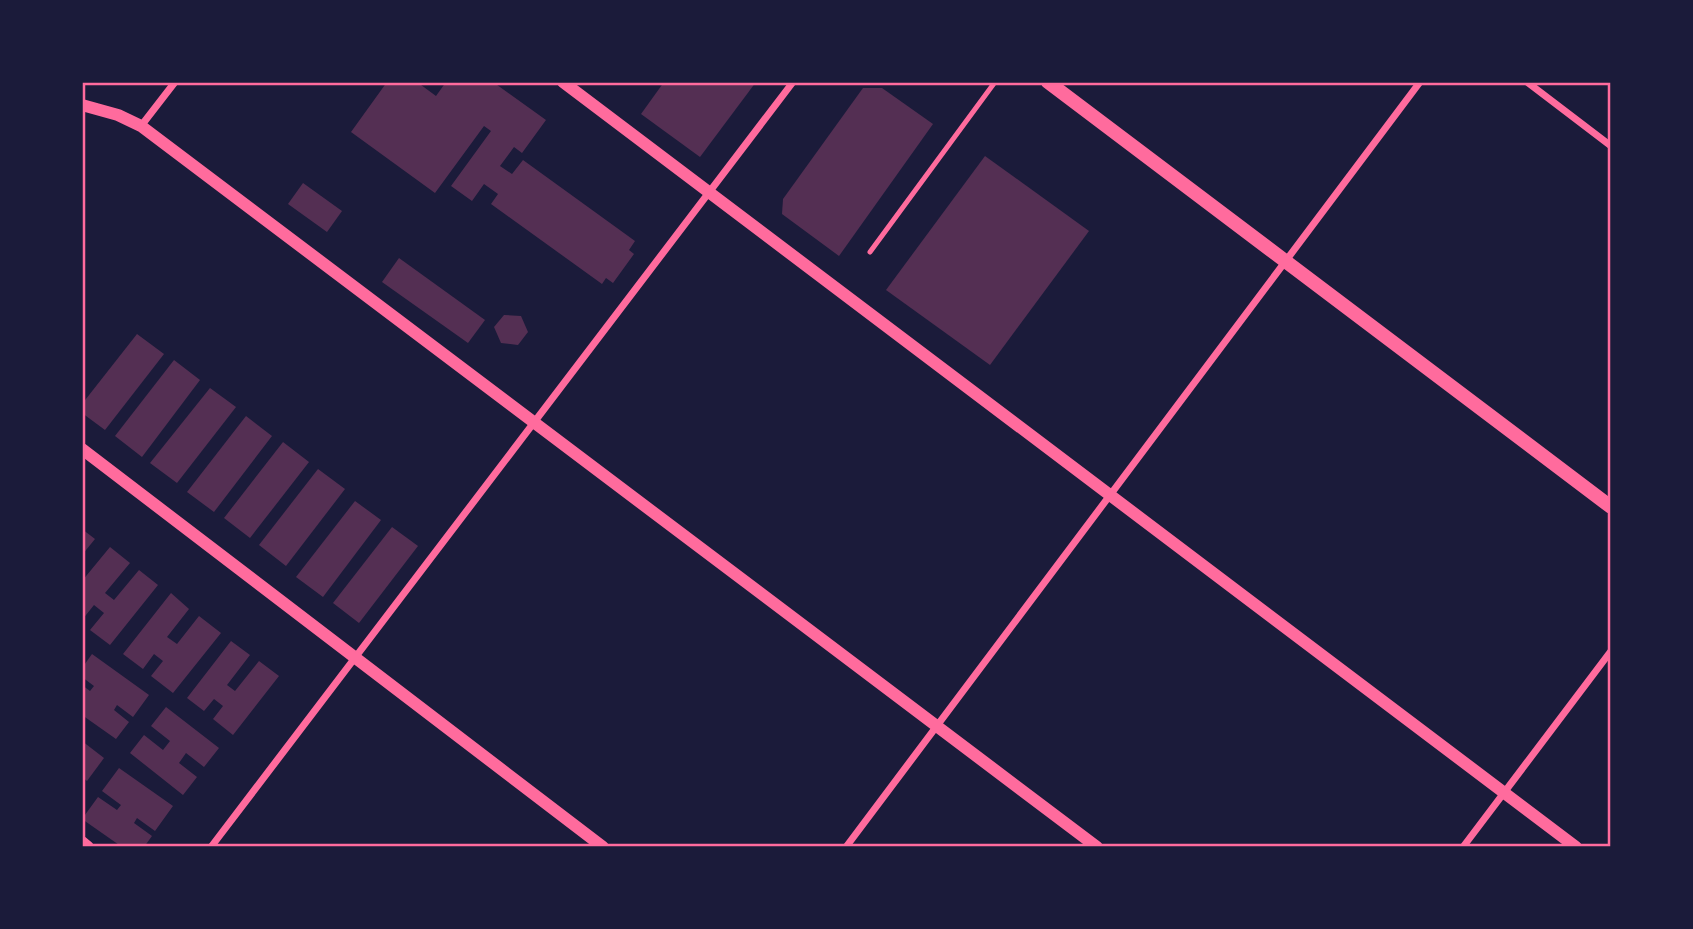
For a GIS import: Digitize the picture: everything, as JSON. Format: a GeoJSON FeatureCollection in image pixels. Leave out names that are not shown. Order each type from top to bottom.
{"type":"FeatureCollection","features":[{"type":"Feature","properties":{"kind":"main road"},"geometry":{"type":"LineString","coordinates":[[1048,82],[1611,507]]}},
{"type":"Feature","properties":{"kind":"street"},"geometry":{"type":"LineString","coordinates":[[141,125],[174,82]]}},
{"type":"Feature","properties":{"kind":"street"},"geometry":{"type":"LineString","coordinates":[[563,82],[1576,847]]}},
{"type":"Feature","properties":{"kind":"street"},"geometry":{"type":"LineString","coordinates":[[211,847],[793,82]]}},
{"type":"Feature","properties":{"kind":"street"},"geometry":{"type":"LineString","coordinates":[[846,847],[1420,82]]}},
{"type":"Feature","properties":{"kind":"street"},"geometry":{"type":"LineString","coordinates":[[1527,82],[1611,146]]}},
{"type":"Feature","properties":{"kind":"street"},"geometry":{"type":"LineString","coordinates":[[82,105],[141,125],[1097,847]]}},
{"type":"Feature","properties":{"kind":"street"},"geometry":{"type":"LineString","coordinates":[[82,449],[603,847]]}},
{"type":"Feature","properties":{"kind":"street"},"geometry":{"type":"LineString","coordinates":[[1463,847],[1611,650]]}},
{"type":"Feature","properties":{"kind":"street"},"geometry":{"type":"LineString","coordinates":[[82,842],[88,847]]}},
{"type":"Feature","properties":{"kind":"lane"},"geometry":{"type":"LineString","coordinates":[[870,252],[995,82]]}},
{"type":"Feature","properties":{"kind":"building"},"geometry":{"type":"Polygon","coordinates":[[[387,82],[417,82],[436,96],[446,82],[493,82],[546,120],[522,153],[514,147],[500,166],[512,174],[523,160],[635,241],[629,250],[634,254],[613,283],[606,278],[602,284],[491,204],[498,194],[484,184],[472,201],[451,186],[491,131],[484,126],[435,193],[351,132],[387,82]]]}},
{"type":"Feature","properties":{"kind":"building"},"geometry":{"type":"Polygon","coordinates":[[[664,82],[756,82],[700,157],[641,114],[664,82]]]}},
{"type":"Feature","properties":{"kind":"building"},"geometry":{"type":"Polygon","coordinates":[[[863,88],[882,88],[933,124],[839,256],[782,214],[783,199],[863,88]]]}},
{"type":"Feature","properties":{"kind":"building"},"geometry":{"type":"Polygon","coordinates":[[[985,156],[1089,231],[990,365],[886,290],[985,156]]]}},
{"type":"Feature","properties":{"kind":"building"},"geometry":{"type":"Polygon","coordinates":[[[303,183],[342,211],[327,232],[288,204],[303,183]]]}},
{"type":"Feature","properties":{"kind":"building"},"geometry":{"type":"Polygon","coordinates":[[[399,258],[485,320],[468,343],[382,282],[399,258]]]}},
{"type":"Feature","properties":{"kind":"building"},"geometry":{"type":"Polygon","coordinates":[[[504,315],[521,316],[528,332],[518,345],[501,343],[494,327],[504,315]]]}},
{"type":"Feature","properties":{"kind":"building"},"geometry":{"type":"Polygon","coordinates":[[[137,334],[164,354],[105,430],[82,413],[82,404],[137,334]]]}},
{"type":"Feature","properties":{"kind":"building"},"geometry":{"type":"Polygon","coordinates":[[[174,360],[200,380],[142,457],[115,436],[174,360]]]}},
{"type":"Feature","properties":{"kind":"building"},"geometry":{"type":"Polygon","coordinates":[[[210,388],[236,407],[177,483],[150,463],[210,388]]]}},
{"type":"Feature","properties":{"kind":"building"},"geometry":{"type":"Polygon","coordinates":[[[246,416],[272,436],[214,512],[187,492],[246,416]]]}},
{"type":"Feature","properties":{"kind":"building"},"geometry":{"type":"Polygon","coordinates":[[[283,442],[309,462],[250,538],[224,518],[283,442]]]}},
{"type":"Feature","properties":{"kind":"building"},"geometry":{"type":"Polygon","coordinates":[[[318,469],[345,489],[286,566],[259,545],[318,469]]]}},
{"type":"Feature","properties":{"kind":"building"},"geometry":{"type":"Polygon","coordinates":[[[355,501],[381,520],[323,597],[296,577],[355,501]]]}},
{"type":"Feature","properties":{"kind":"building"},"geometry":{"type":"Polygon","coordinates":[[[392,527],[418,546],[359,623],[333,603],[392,527]]]}},
{"type":"Feature","properties":{"kind":"building"},"geometry":{"type":"Polygon","coordinates":[[[82,529],[95,539],[82,555],[82,529]]]}},
{"type":"Feature","properties":{"kind":"building"},"geometry":{"type":"Polygon","coordinates":[[[110,547],[130,563],[105,593],[114,600],[139,570],[158,585],[110,645],[90,630],[104,613],[94,605],[82,620],[82,581],[110,547]]]}},
{"type":"Feature","properties":{"kind":"building"},"geometry":{"type":"Polygon","coordinates":[[[171,593],[189,609],[167,637],[177,644],[199,616],[221,633],[173,693],[151,676],[163,661],[154,654],[143,669],[123,654],[171,593]]]}},
{"type":"Feature","properties":{"kind":"building"},"geometry":{"type":"Polygon","coordinates":[[[231,641],[250,655],[227,685],[235,691],[259,661],[279,676],[233,735],[213,719],[223,706],[214,699],[204,711],[187,698],[231,641]]]}},
{"type":"Feature","properties":{"kind":"building"},"geometry":{"type":"Polygon","coordinates":[[[92,654],[149,695],[133,717],[117,705],[114,710],[129,722],[116,739],[82,715],[82,685],[90,691],[94,686],[82,677],[82,668],[92,654]]]}},
{"type":"Feature","properties":{"kind":"building"},"geometry":{"type":"Polygon","coordinates":[[[166,707],[219,748],[204,767],[186,753],[179,763],[197,777],[183,795],[130,753],[144,735],[163,750],[170,741],[151,726],[166,707]]]}},
{"type":"Feature","properties":{"kind":"building"},"geometry":{"type":"Polygon","coordinates":[[[82,741],[104,758],[87,781],[82,777],[82,741]]]}},
{"type":"Feature","properties":{"kind":"building"},"geometry":{"type":"Polygon","coordinates":[[[119,768],[173,806],[155,831],[137,818],[134,823],[152,836],[144,847],[122,847],[82,819],[98,797],[117,810],[121,805],[102,791],[119,768]]]}}]}
